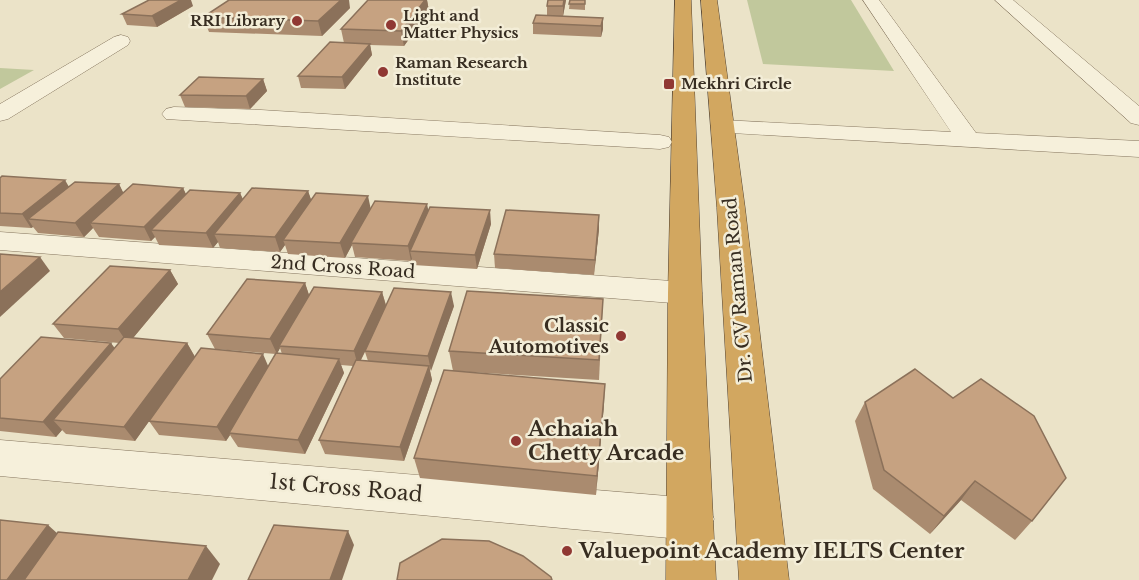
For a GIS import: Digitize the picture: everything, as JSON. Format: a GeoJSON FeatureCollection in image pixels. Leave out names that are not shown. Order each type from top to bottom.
{"type":"FeatureCollection","features":[{"type":"Feature","properties":{"kind":"highway"},"geometry":{"type":"LineString","coordinates":[[683,0],[685,293],[692,580]]}},
{"type":"Feature","properties":{"kind":"highway","name":"Dr. CV Raman Road"},"geometry":{"type":"LineString","coordinates":[[709,0],[723,127],[764,580]]}},
{"type":"Feature","properties":{"kind":"street"},"geometry":{"type":"LineString","coordinates":[[871,0],[969,140]]}},
{"type":"Feature","properties":{"kind":"street"},"geometry":{"type":"LineString","coordinates":[[1003,0],[1139,118]]}},
{"type":"Feature","properties":{"kind":"street"},"geometry":{"type":"LineString","coordinates":[[0,114],[121,40]]}},
{"type":"Feature","properties":{"kind":"street"},"geometry":{"type":"LineString","coordinates":[[174,114],[261,117],[660,142]]}},
{"type":"Feature","properties":{"kind":"street"},"geometry":{"type":"LineString","coordinates":[[723,127],[1139,148]]}},
{"type":"Feature","properties":{"kind":"street","name":"2nd Cross Road"},"geometry":{"type":"LineString","coordinates":[[0,241],[685,293]]}},
{"type":"Feature","properties":{"kind":"street","name":"1st Cross Road"},"geometry":{"type":"LineString","coordinates":[[0,458],[691,519]]}},
{"type":"Feature","properties":{"kind":"green space"},"geometry":{"type":"Polygon","coordinates":[[[747,0],[851,0],[894,71],[763,64],[747,0]]]}},
{"type":"Feature","properties":{"kind":"green space"},"geometry":{"type":"Polygon","coordinates":[[[0,68],[34,70],[0,89],[0,68]]]}},
{"type":"Feature","properties":{"kind":"building"},"geometry":{"type":"Polygon","coordinates":[[[149,0],[181,0],[152,16],[122,14],[149,0]]]}},
{"type":"Feature","properties":{"kind":"building"},"geometry":{"type":"Polygon","coordinates":[[[229,0],[341,0],[318,21],[203,17],[229,0]]]}},
{"type":"Feature","properties":{"kind":"building"},"geometry":{"type":"Polygon","coordinates":[[[368,0],[425,0],[401,31],[341,29],[368,0]]]}},
{"type":"Feature","properties":{"kind":"building"},"geometry":{"type":"Polygon","coordinates":[[[548,0],[564,0],[563,6],[547,6],[548,0]]]}},
{"type":"Feature","properties":{"kind":"building"},"geometry":{"type":"Polygon","coordinates":[[[570,0],[585,0],[585,4],[569,4],[570,0]]]}},
{"type":"Feature","properties":{"kind":"building"},"geometry":{"type":"Polygon","coordinates":[[[536,15],[603,18],[601,26],[533,23],[536,15]]]}},
{"type":"Feature","properties":{"kind":"building"},"geometry":{"type":"Polygon","coordinates":[[[330,42],[370,44],[342,77],[298,76],[330,42]]]}},
{"type":"Feature","properties":{"kind":"building"},"geometry":{"type":"Polygon","coordinates":[[[199,77],[263,79],[246,96],[180,95],[199,77]]]}},
{"type":"Feature","properties":{"kind":"building"},"geometry":{"type":"Polygon","coordinates":[[[2,176],[65,180],[22,214],[0,213],[0,178],[2,176]]]}},
{"type":"Feature","properties":{"kind":"building"},"geometry":{"type":"Polygon","coordinates":[[[75,182],[119,184],[75,223],[28,219],[75,182]]]}},
{"type":"Feature","properties":{"kind":"building"},"geometry":{"type":"Polygon","coordinates":[[[133,184],[183,188],[144,227],[90,223],[133,184]]]}},
{"type":"Feature","properties":{"kind":"building"},"geometry":{"type":"Polygon","coordinates":[[[252,188],[308,191],[275,237],[214,234],[252,188]]]}},
{"type":"Feature","properties":{"kind":"building"},"geometry":{"type":"Polygon","coordinates":[[[190,190],[240,193],[206,233],[151,230],[190,190]]]}},
{"type":"Feature","properties":{"kind":"building"},"geometry":{"type":"Polygon","coordinates":[[[316,193],[368,196],[340,243],[283,240],[316,193]]]}},
{"type":"Feature","properties":{"kind":"building"},"geometry":{"type":"Polygon","coordinates":[[[375,201],[427,204],[408,246],[351,243],[375,201]]]}},
{"type":"Feature","properties":{"kind":"building"},"geometry":{"type":"Polygon","coordinates":[[[430,207],[490,210],[475,255],[410,251],[430,207]]]}},
{"type":"Feature","properties":{"kind":"building"},"geometry":{"type":"Polygon","coordinates":[[[506,210],[599,215],[595,260],[494,254],[506,210]]]}},
{"type":"Feature","properties":{"kind":"building"},"geometry":{"type":"Polygon","coordinates":[[[0,254],[40,257],[0,292],[0,254]]]}},
{"type":"Feature","properties":{"kind":"building"},"geometry":{"type":"Polygon","coordinates":[[[110,266],[170,270],[118,329],[53,324],[110,266]]]}},
{"type":"Feature","properties":{"kind":"building"},"geometry":{"type":"Polygon","coordinates":[[[247,279],[305,283],[270,339],[207,334],[247,279]]]}},
{"type":"Feature","properties":{"kind":"building"},"geometry":{"type":"Polygon","coordinates":[[[314,287],[382,292],[354,351],[279,346],[314,287]]]}},
{"type":"Feature","properties":{"kind":"building"},"geometry":{"type":"Polygon","coordinates":[[[394,288],[451,292],[428,356],[365,351],[394,288]]]}},
{"type":"Feature","properties":{"kind":"building"},"geometry":{"type":"Polygon","coordinates":[[[467,291],[603,299],[599,360],[449,351],[467,291]]]}},
{"type":"Feature","properties":{"kind":"building"},"geometry":{"type":"Polygon","coordinates":[[[41,337],[111,343],[43,422],[0,418],[0,379],[41,337]]]}},
{"type":"Feature","properties":{"kind":"building"},"geometry":{"type":"Polygon","coordinates":[[[124,337],[187,343],[124,427],[53,420],[124,337]]]}},
{"type":"Feature","properties":{"kind":"building"},"geometry":{"type":"Polygon","coordinates":[[[201,348],[263,354],[217,427],[149,421],[201,348]]]}},
{"type":"Feature","properties":{"kind":"building"},"geometry":{"type":"Polygon","coordinates":[[[276,353],[339,359],[298,440],[229,433],[276,353]]]}},
{"type":"Feature","properties":{"kind":"building"},"geometry":{"type":"Polygon","coordinates":[[[356,360],[429,366],[400,447],[319,440],[356,360]]]}},
{"type":"Feature","properties":{"kind":"building"},"geometry":{"type":"Polygon","coordinates":[[[915,369],[953,398],[981,379],[1034,416],[1066,478],[1032,521],[975,481],[944,516],[884,470],[865,402],[915,369]]]}},
{"type":"Feature","properties":{"kind":"building","name":"Achaiah Chetty Arcade"},"geometry":{"type":"Polygon","coordinates":[[[444,370],[605,384],[597,476],[414,458],[444,370]]]}},
{"type":"Feature","properties":{"kind":"building"},"geometry":{"type":"Polygon","coordinates":[[[0,520],[48,525],[7,580],[0,580],[0,520]]]}},
{"type":"Feature","properties":{"kind":"building"},"geometry":{"type":"Polygon","coordinates":[[[274,525],[348,531],[330,580],[248,580],[274,525]]]}},
{"type":"Feature","properties":{"kind":"building"},"geometry":{"type":"Polygon","coordinates":[[[58,532],[206,546],[188,580],[24,580],[58,532]]]}},
{"type":"Feature","properties":{"kind":"building"},"geometry":{"type":"Polygon","coordinates":[[[442,539],[489,541],[523,556],[552,580],[397,580],[400,563],[442,539]]]}},
{"type":"Feature","properties":{"kind":"place","name":"RRI Library"},"geometry":{"type":"Point","coordinates":[297,21]}},
{"type":"Feature","properties":{"kind":"place","name":"Light and Matter Physics"},"geometry":{"type":"Point","coordinates":[391,25]}},
{"type":"Feature","properties":{"kind":"place","name":"Raman Research Institute"},"geometry":{"type":"Point","coordinates":[383,72]}},
{"type":"Feature","properties":{"kind":"place","name":"Mekhri Circle"},"geometry":{"type":"Point","coordinates":[669,84]}},
{"type":"Feature","properties":{"kind":"place","name":"Classic Automotives"},"geometry":{"type":"Point","coordinates":[621,336]}},
{"type":"Feature","properties":{"kind":"place","name":"Achaiah Chetty Arcade"},"geometry":{"type":"Point","coordinates":[516,441]}},
{"type":"Feature","properties":{"kind":"place","name":"Valuepoint Academy IELTS Center"},"geometry":{"type":"Point","coordinates":[567,551]}}]}
